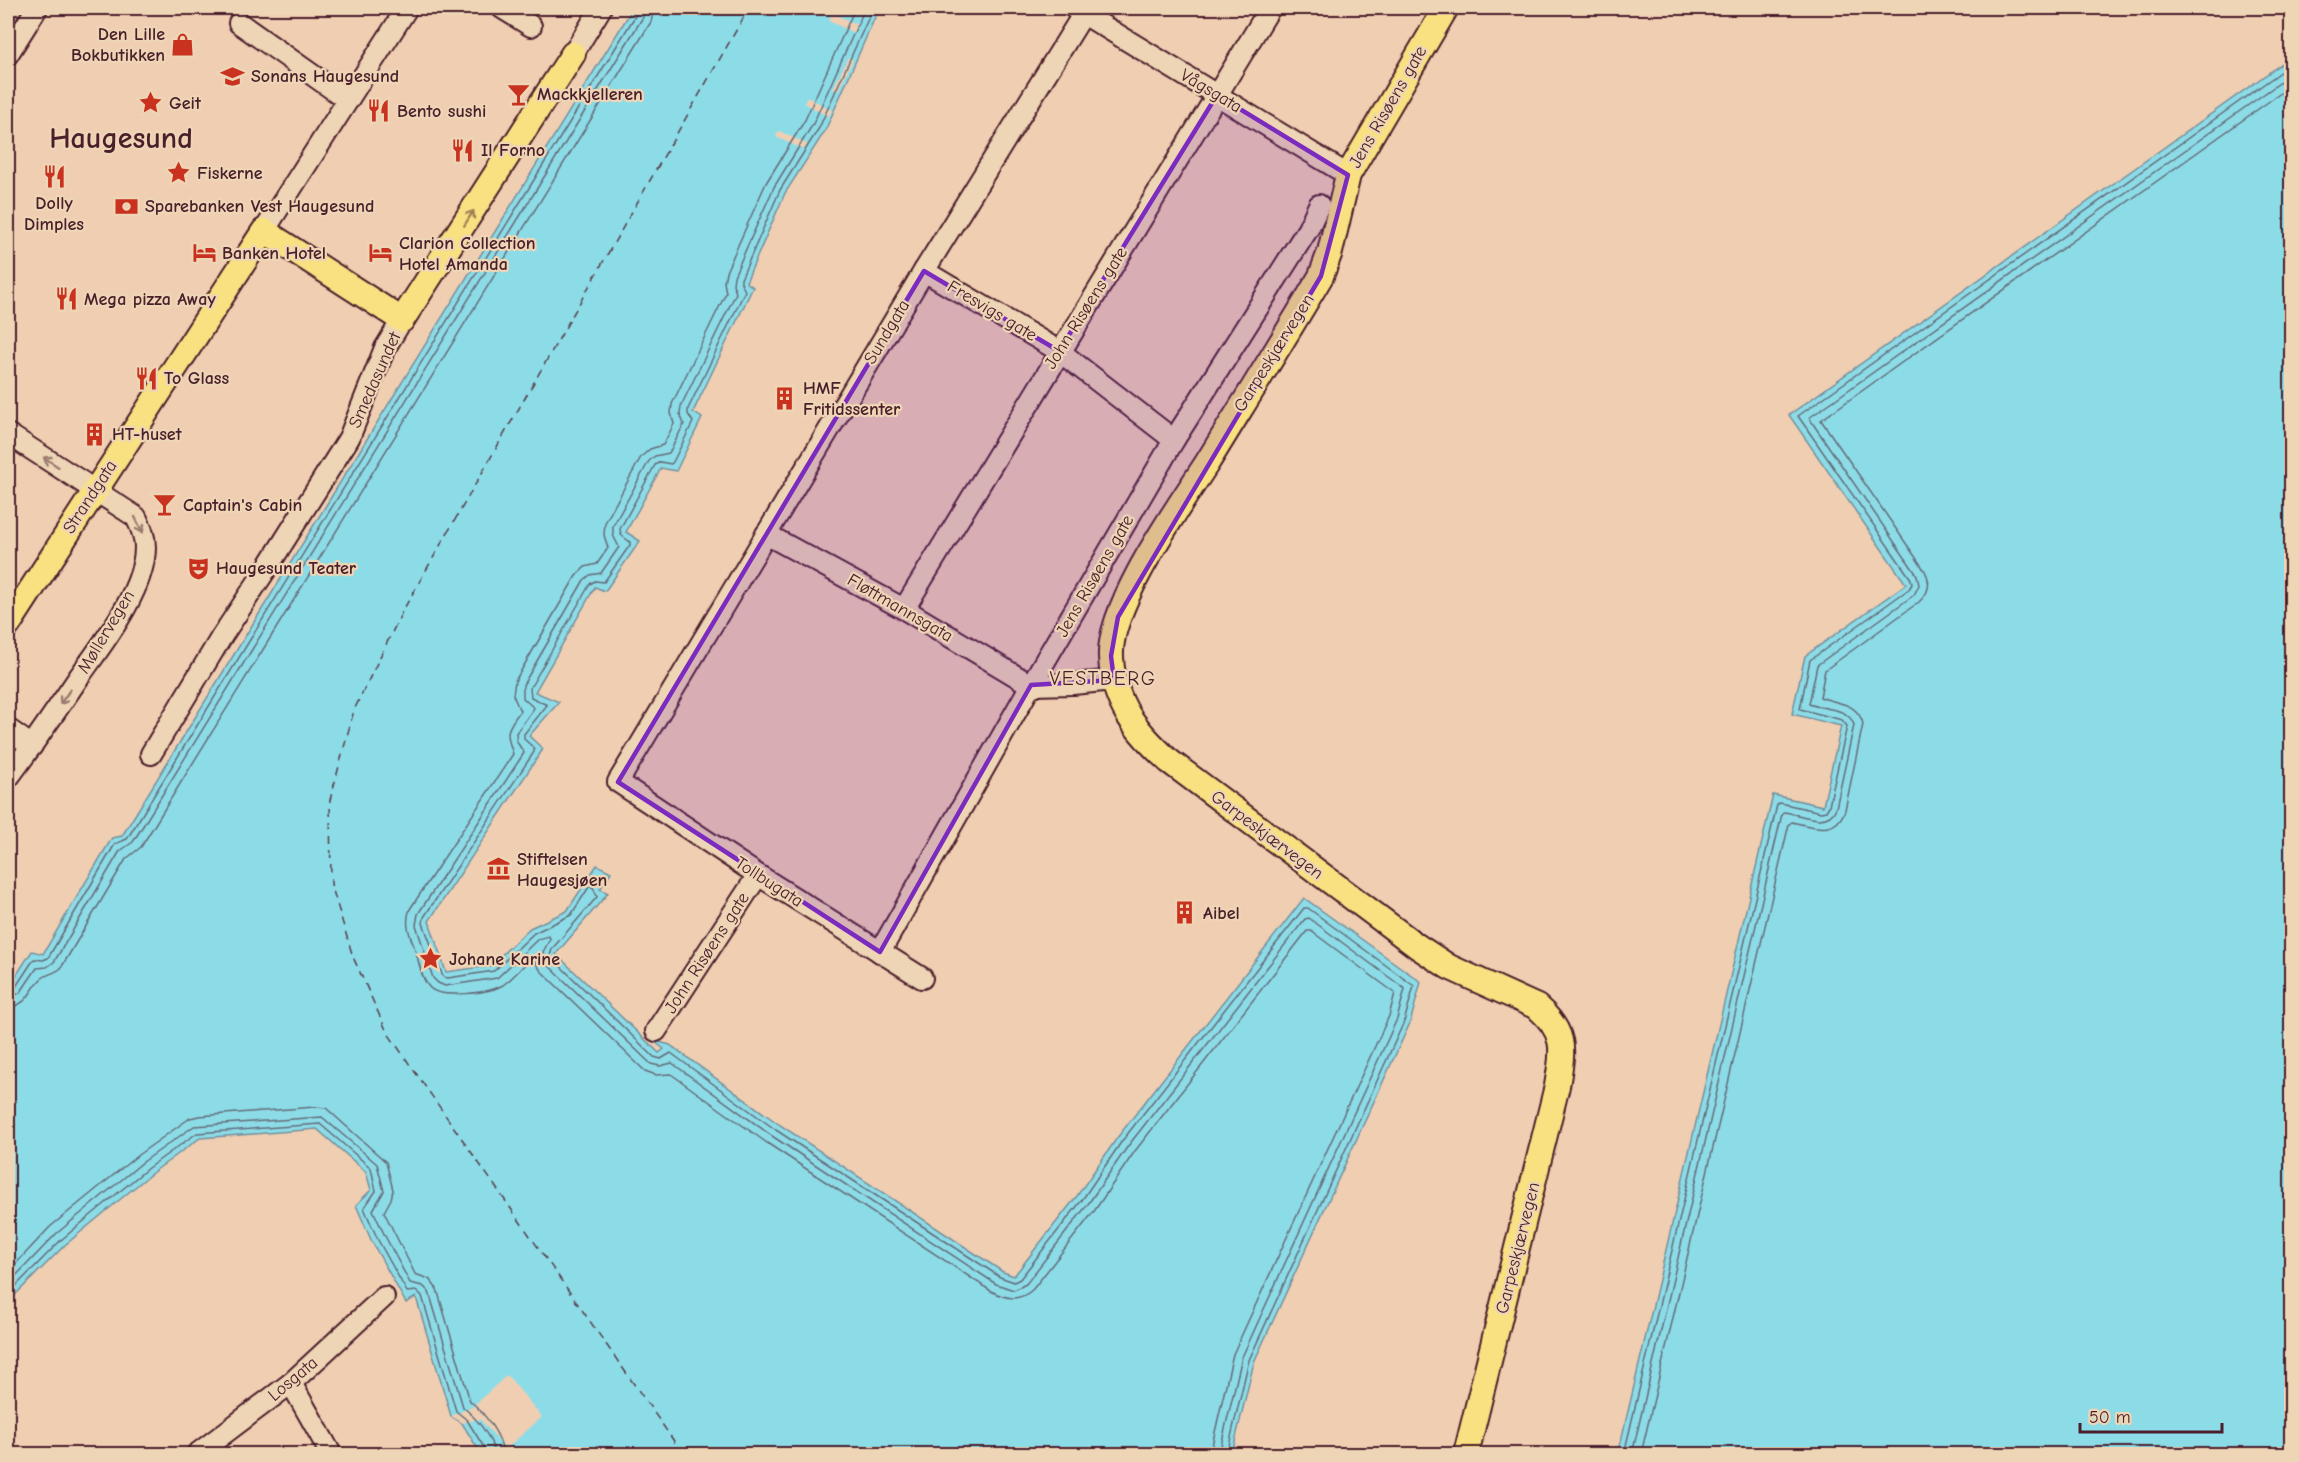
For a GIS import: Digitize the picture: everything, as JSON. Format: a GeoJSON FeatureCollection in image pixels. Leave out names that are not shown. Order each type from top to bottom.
{"type":"FeatureCollection","features":[{"type":"Feature","properties":{"kind":"main road","name":"Jens Risøens gate"},"geometry":{"type":"LineString","coordinates":[[1348,175],[1446,8]]}},
{"type":"Feature","properties":{"kind":"main road","name":"Smedasundet"},"geometry":{"type":"LineString","coordinates":[[402,320],[573,54]]}},
{"type":"Feature","properties":{"kind":"main road","name":"Garpeskjærvegen"},"geometry":{"type":"LineString","coordinates":[[1348,175],[1322,276],[1145,564],[1118,617],[1111,657],[1114,680],[1121,703],[1130,721],[1145,739],[1169,761],[1417,946],[1449,967],[1537,1007],[1554,1025],[1560,1036],[1562,1052],[1557,1086],[1466,1455]]}},
{"type":"Feature","properties":{"kind":"main road"},"geometry":{"type":"LineString","coordinates":[[264,231],[402,320]]}},
{"type":"Feature","properties":{"kind":"main road","name":"Strandgata"},"geometry":{"type":"LineString","coordinates":[[8,625],[94,489],[264,231]]}},
{"type":"Feature","properties":{"kind":"street"},"geometry":{"type":"LineString","coordinates":[[8,54],[37,8]]}},
{"type":"Feature","properties":{"kind":"street","name":"Strandgata"},"geometry":{"type":"LineString","coordinates":[[264,231],[407,8]]}},
{"type":"Feature","properties":{"kind":"street"},"geometry":{"type":"LineString","coordinates":[[502,8],[531,26]]}},
{"type":"Feature","properties":{"kind":"street","name":"Smedasundet"},"geometry":{"type":"LineString","coordinates":[[573,54],[602,8]]}},
{"type":"Feature","properties":{"kind":"street","name":"John Risøens gate"},"geometry":{"type":"LineString","coordinates":[[904,609],[1059,351],[1270,8]]}},
{"type":"Feature","properties":{"kind":"street","name":"Vågsgata"},"geometry":{"type":"LineString","coordinates":[[1082,10],[1348,175]]}},
{"type":"Feature","properties":{"kind":"street","name":"Sundgata"},"geometry":{"type":"LineString","coordinates":[[618,782],[1082,10]]}},
{"type":"Feature","properties":{"kind":"street"},"geometry":{"type":"LineString","coordinates":[[238,23],[348,100]]}},
{"type":"Feature","properties":{"kind":"street","name":"Jens Risøens gate"},"geometry":{"type":"LineString","coordinates":[[880,952],[1031,685],[1174,440],[1308,229],[1319,205]]}},
{"type":"Feature","properties":{"kind":"street","name":"Fresvigs gate"},"geometry":{"type":"LineString","coordinates":[[924,271],[1059,351],[1174,440]]}},
{"type":"Feature","properties":{"kind":"street","name":"Smedasundet"},"geometry":{"type":"LineString","coordinates":[[151,754],[222,636],[349,438],[385,348],[402,320]]}},
{"type":"Feature","properties":{"kind":"street","name":"Møllervegen"},"geometry":{"type":"LineString","coordinates":[[8,434],[136,517],[143,531],[145,548],[142,569],[120,617],[8,778]]}},
{"type":"Feature","properties":{"kind":"street","name":"Fløttmannsgata"},"geometry":{"type":"LineString","coordinates":[[766,534],[904,609],[1031,685]]}},
{"type":"Feature","properties":{"kind":"street"},"geometry":{"type":"LineString","coordinates":[[1031,685],[1114,680]]}},
{"type":"Feature","properties":{"kind":"street"},"geometry":{"type":"LineString","coordinates":[[8,729],[32,746]]}},
{"type":"Feature","properties":{"kind":"street","name":"Tollbugata"},"geometry":{"type":"LineString","coordinates":[[618,782],[758,875],[922,978]]}},
{"type":"Feature","properties":{"kind":"street","name":"John Risøens gate"},"geometry":{"type":"LineString","coordinates":[[656,1031],[758,875]]}},
{"type":"Feature","properties":{"kind":"street","name":"Losgata"},"geometry":{"type":"LineString","coordinates":[[202,1453],[291,1383],[384,1297]]}},
{"type":"Feature","properties":{"kind":"street"},"geometry":{"type":"LineString","coordinates":[[291,1383],[331,1455]]}},
{"type":"Feature","properties":{"kind":"highlighted area"},"geometry":{"type":"Polygon","coordinates":[[[1217,95],[1348,175],[1321,276],[1118,617],[1111,656],[1114,680],[1031,685],[880,952],[618,782],[924,271],[1059,351],[1217,95]]]}},
{"type":"Feature","properties":{"kind":"water"},"geometry":{"type":"Polygon","coordinates":[[[633,8],[879,8],[825,131],[785,193],[746,282],[753,287],[693,412],[702,418],[676,471],[661,468],[626,532],[640,541],[605,591],[595,587],[535,692],[559,702],[529,736],[543,749],[429,921],[446,972],[490,966],[530,928],[567,911],[597,865],[611,872],[600,889],[608,893],[556,954],[659,1053],[664,1049],[652,1040],[670,1045],[780,1125],[1003,1272],[1014,1276],[1077,1196],[1117,1138],[1304,898],[1421,982],[1410,1023],[1254,1362],[1232,1454],[481,1454],[462,1423],[451,1416],[416,1297],[406,1303],[372,1242],[356,1205],[371,1190],[366,1172],[317,1129],[200,1138],[152,1173],[65,1245],[8,1302],[8,988],[32,951],[43,954],[112,838],[122,836],[633,8]]]}},
{"type":"Feature","properties":{"kind":"water"},"geometry":{"type":"Polygon","coordinates":[[[2291,57],[2291,1454],[1618,1454],[1773,795],[1823,806],[1841,726],[1792,714],[1805,656],[1906,584],[1789,415],[2291,57]]]}},
{"type":"Feature","properties":{"kind":"pier"},"geometry":{"type":"Polygon","coordinates":[[[832,13],[858,25],[854,33],[829,21],[832,13]]]}},
{"type":"Feature","properties":{"kind":"pier"},"geometry":{"type":"Polygon","coordinates":[[[848,57],[853,60],[838,91],[833,89],[848,57]]]}},
{"type":"Feature","properties":{"kind":"pier"},"geometry":{"type":"Polygon","coordinates":[[[807,97],[832,110],[829,117],[804,103],[807,97]]]}},
{"type":"Feature","properties":{"kind":"pier"},"geometry":{"type":"Polygon","coordinates":[[[779,131],[807,144],[805,150],[776,137],[779,131]]]}},
{"type":"Feature","properties":{"kind":"pier"},"geometry":{"type":"Polygon","coordinates":[[[507,1375],[542,1417],[506,1449],[480,1419],[462,1423],[451,1416],[472,1407],[507,1375]]]}},
{"type":"Feature","properties":{"kind":"ferry route"},"geometry":{"type":"LineString","coordinates":[[683,1454],[387,1032],[353,957],[331,884],[330,800],[354,710],[402,612],[749,8]]}},
{"type":"Feature","properties":{"kind":"place","name":"Den Lille Bokbutikken"},"geometry":{"type":"Point","coordinates":[183,44]}},
{"type":"Feature","properties":{"kind":"place","name":"Sonans Haugesund"},"geometry":{"type":"Point","coordinates":[233,76]}},
{"type":"Feature","properties":{"kind":"place","name":"Mackkjelleren"},"geometry":{"type":"Point","coordinates":[519,94]}},
{"type":"Feature","properties":{"kind":"place","name":"Geit"},"geometry":{"type":"Point","coordinates":[151,103]}},
{"type":"Feature","properties":{"kind":"place","name":"Bento sushi"},"geometry":{"type":"Point","coordinates":[379,111]}},
{"type":"Feature","properties":{"kind":"place","name":"Il Forno"},"geometry":{"type":"Point","coordinates":[463,150]}},
{"type":"Feature","properties":{"kind":"place","name":"Fiskerne"},"geometry":{"type":"Point","coordinates":[179,173]}},
{"type":"Feature","properties":{"kind":"place","name":"Dolly Dimples"},"geometry":{"type":"Point","coordinates":[54,177]}},
{"type":"Feature","properties":{"kind":"place","name":"Sparebanken Vest Haugesund"},"geometry":{"type":"Point","coordinates":[127,206]}},
{"type":"Feature","properties":{"kind":"place","name":"Banken Hotel"},"geometry":{"type":"Point","coordinates":[204,253]}},
{"type":"Feature","properties":{"kind":"place","name":"Clarion Collection Hotel Amanda"},"geometry":{"type":"Point","coordinates":[381,253]}},
{"type":"Feature","properties":{"kind":"place","name":"Mega pizza Away"},"geometry":{"type":"Point","coordinates":[66,299]}},
{"type":"Feature","properties":{"kind":"place","name":"To Glass"},"geometry":{"type":"Point","coordinates":[146,378]}},
{"type":"Feature","properties":{"kind":"place","name":"HMF Fritidssenter"},"geometry":{"type":"Point","coordinates":[785,398]}},
{"type":"Feature","properties":{"kind":"place","name":"HT-huset"},"geometry":{"type":"Point","coordinates":[94,434]}},
{"type":"Feature","properties":{"kind":"place","name":"Captain's Cabin"},"geometry":{"type":"Point","coordinates":[165,505]}},
{"type":"Feature","properties":{"kind":"place","name":"Haugesund Teater"},"geometry":{"type":"Point","coordinates":[198,568]}},
{"type":"Feature","properties":{"kind":"place","name":"Stiftelsen Haugesjøen"},"geometry":{"type":"Point","coordinates":[499,869]}},
{"type":"Feature","properties":{"kind":"place","name":"Aibel"},"geometry":{"type":"Point","coordinates":[1185,913]}},
{"type":"Feature","properties":{"kind":"place","name":"Johane Karine"},"geometry":{"type":"Point","coordinates":[431,959]}},
{"type":"Feature","properties":{"kind":"district","name":"Haugesund"},"geometry":{"type":"Point","coordinates":[121,138]}},
{"type":"Feature","properties":{"kind":"district","name":"VESTBERG"},"geometry":{"type":"Point","coordinates":[1103,678]}}]}
